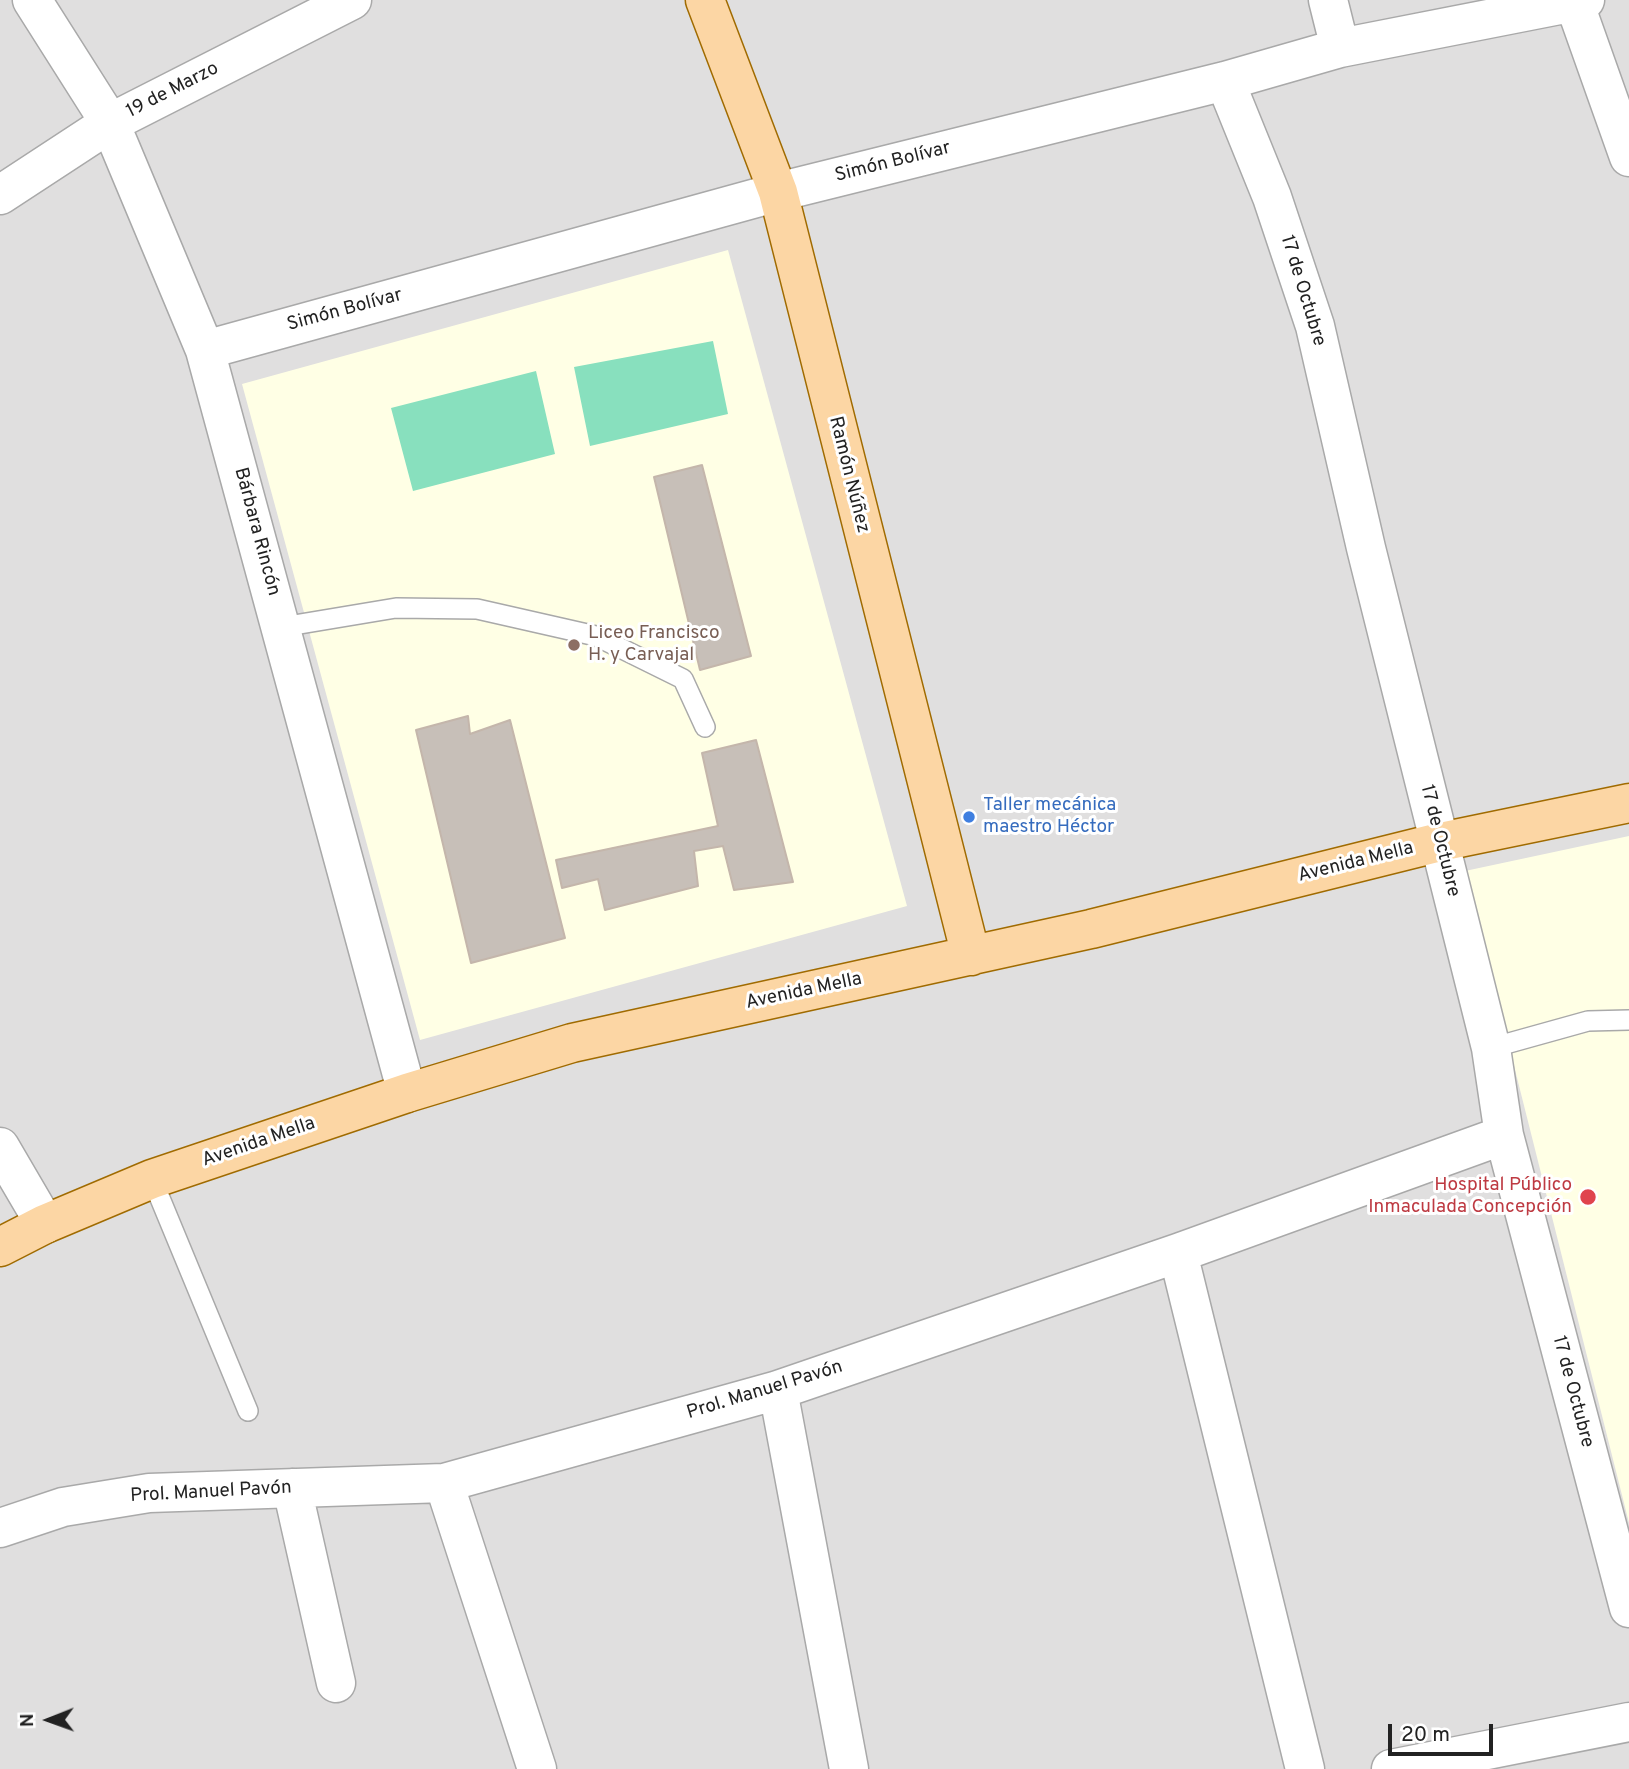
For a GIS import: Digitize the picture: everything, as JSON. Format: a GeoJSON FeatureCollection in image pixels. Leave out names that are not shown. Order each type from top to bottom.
{"type":"FeatureCollection","features":[{"type":"Feature","properties":{"kind":"main road","name":"Ramón Núñez"},"geometry":{"type":"LineString","coordinates":[[705,0],[778,192],[971,956]]}},
{"type":"Feature","properties":{"kind":"main road","name":"Avenida Mella"},"geometry":{"type":"LineString","coordinates":[[0,1247],[45,1224],[152,1180],[407,1093],[572,1043],[971,956],[1440,842],[1629,803]]}},
{"type":"Feature","properties":{"kind":"street","name":"Bárbara Rincón"},"geometry":{"type":"LineString","coordinates":[[32,0],[110,123],[205,350],[407,1093]]}},
{"type":"Feature","properties":{"kind":"street","name":"19 de Marzo"},"geometry":{"type":"LineString","coordinates":[[0,195],[110,123],[352,0]]}},
{"type":"Feature","properties":{"kind":"street"},"geometry":{"type":"LineString","coordinates":[[1328,0],[1340,48]]}},
{"type":"Feature","properties":{"kind":"street","name":"Simón Bolívar"},"geometry":{"type":"LineString","coordinates":[[205,350],[778,192],[1225,81],[1340,48],[1580,1]]}},
{"type":"Feature","properties":{"kind":"street"},"geometry":{"type":"LineString","coordinates":[[1580,1],[1629,157]]}},
{"type":"Feature","properties":{"kind":"street","name":"17 de Octubre"},"geometry":{"type":"LineString","coordinates":[[1225,81],[1272,197],[1315,326],[1366,548],[1491,1048],[1504,1135],[1629,1608]]}},
{"type":"Feature","properties":{"kind":"street","name":"Prol. Manuel Pavón"},"geometry":{"type":"LineString","coordinates":[[0,1528],[63,1507],[149,1493],[444,1483],[778,1390],[1178,1253],[1504,1135]]}},
{"type":"Feature","properties":{"kind":"street"},"geometry":{"type":"LineString","coordinates":[[0,1147],[45,1224]]}},
{"type":"Feature","properties":{"kind":"street"},"geometry":{"type":"LineString","coordinates":[[1178,1253],[1305,1769]]}},
{"type":"Feature","properties":{"kind":"street"},"geometry":{"type":"LineString","coordinates":[[778,1390],[849,1769]]}},
{"type":"Feature","properties":{"kind":"street"},"geometry":{"type":"LineString","coordinates":[[444,1483],[537,1769]]}},
{"type":"Feature","properties":{"kind":"street"},"geometry":{"type":"LineString","coordinates":[[292,1489],[336,1683]]}},
{"type":"Feature","properties":{"kind":"street"},"geometry":{"type":"LineString","coordinates":[[1391,1769],[1629,1722]]}},
{"type":"Feature","properties":{"kind":"lane"},"geometry":{"type":"LineString","coordinates":[[282,627],[396,608],[477,609],[596,636],[683,679],[705,727]]}},
{"type":"Feature","properties":{"kind":"lane"},"geometry":{"type":"LineString","coordinates":[[1491,1048],[1588,1021],[1628,1024]]}},
{"type":"Feature","properties":{"kind":"lane"},"geometry":{"type":"LineString","coordinates":[[152,1180],[247,1411]]}},
{"type":"Feature","properties":{"kind":"shaded area"},"geometry":{"type":"Polygon","coordinates":[[[0,0],[1629,0],[1629,1769],[0,1769],[0,0]]]}},
{"type":"Feature","properties":{"kind":"shaded area","name":"Liceo Francisco H. y Carvajal"},"geometry":{"type":"Polygon","coordinates":[[[728,250],[907,906],[420,1040],[242,384],[728,250]]]}},
{"type":"Feature","properties":{"kind":"shaded area","name":"Hospital Público Inmaculada Concepción"},"geometry":{"type":"Polygon","coordinates":[[[1629,836],[1629,1523],[1465,871],[1629,836]]]}},
{"type":"Feature","properties":{"kind":"green space"},"geometry":{"type":"Polygon","coordinates":[[[713,341],[728,414],[590,446],[574,367],[713,341]]]}},
{"type":"Feature","properties":{"kind":"green space"},"geometry":{"type":"Polygon","coordinates":[[[536,371],[555,454],[413,491],[391,408],[536,371]]]}},
{"type":"Feature","properties":{"kind":"building"},"geometry":{"type":"Polygon","coordinates":[[[702,465],[751,656],[700,670],[654,477],[702,465]]]}},
{"type":"Feature","properties":{"kind":"building"},"geometry":{"type":"Polygon","coordinates":[[[468,716],[470,734],[510,720],[565,938],[471,963],[416,730],[468,716]]]}},
{"type":"Feature","properties":{"kind":"building"},"geometry":{"type":"Polygon","coordinates":[[[756,740],[793,882],[734,890],[723,846],[694,851],[698,886],[605,910],[598,879],[562,888],[556,860],[718,826],[702,753],[756,740]]]}},
{"type":"Feature","properties":{"kind":"place","name":"Liceo Francisco H. y Carvajal"},"geometry":{"type":"Point","coordinates":[574,645]}},
{"type":"Feature","properties":{"kind":"place","name":"Taller mecánica maestro Héctor"},"geometry":{"type":"Point","coordinates":[969,817]}},
{"type":"Feature","properties":{"kind":"place","name":"Hospital Público Inmaculada Concepción"},"geometry":{"type":"Point","coordinates":[1588,1197]}}]}
